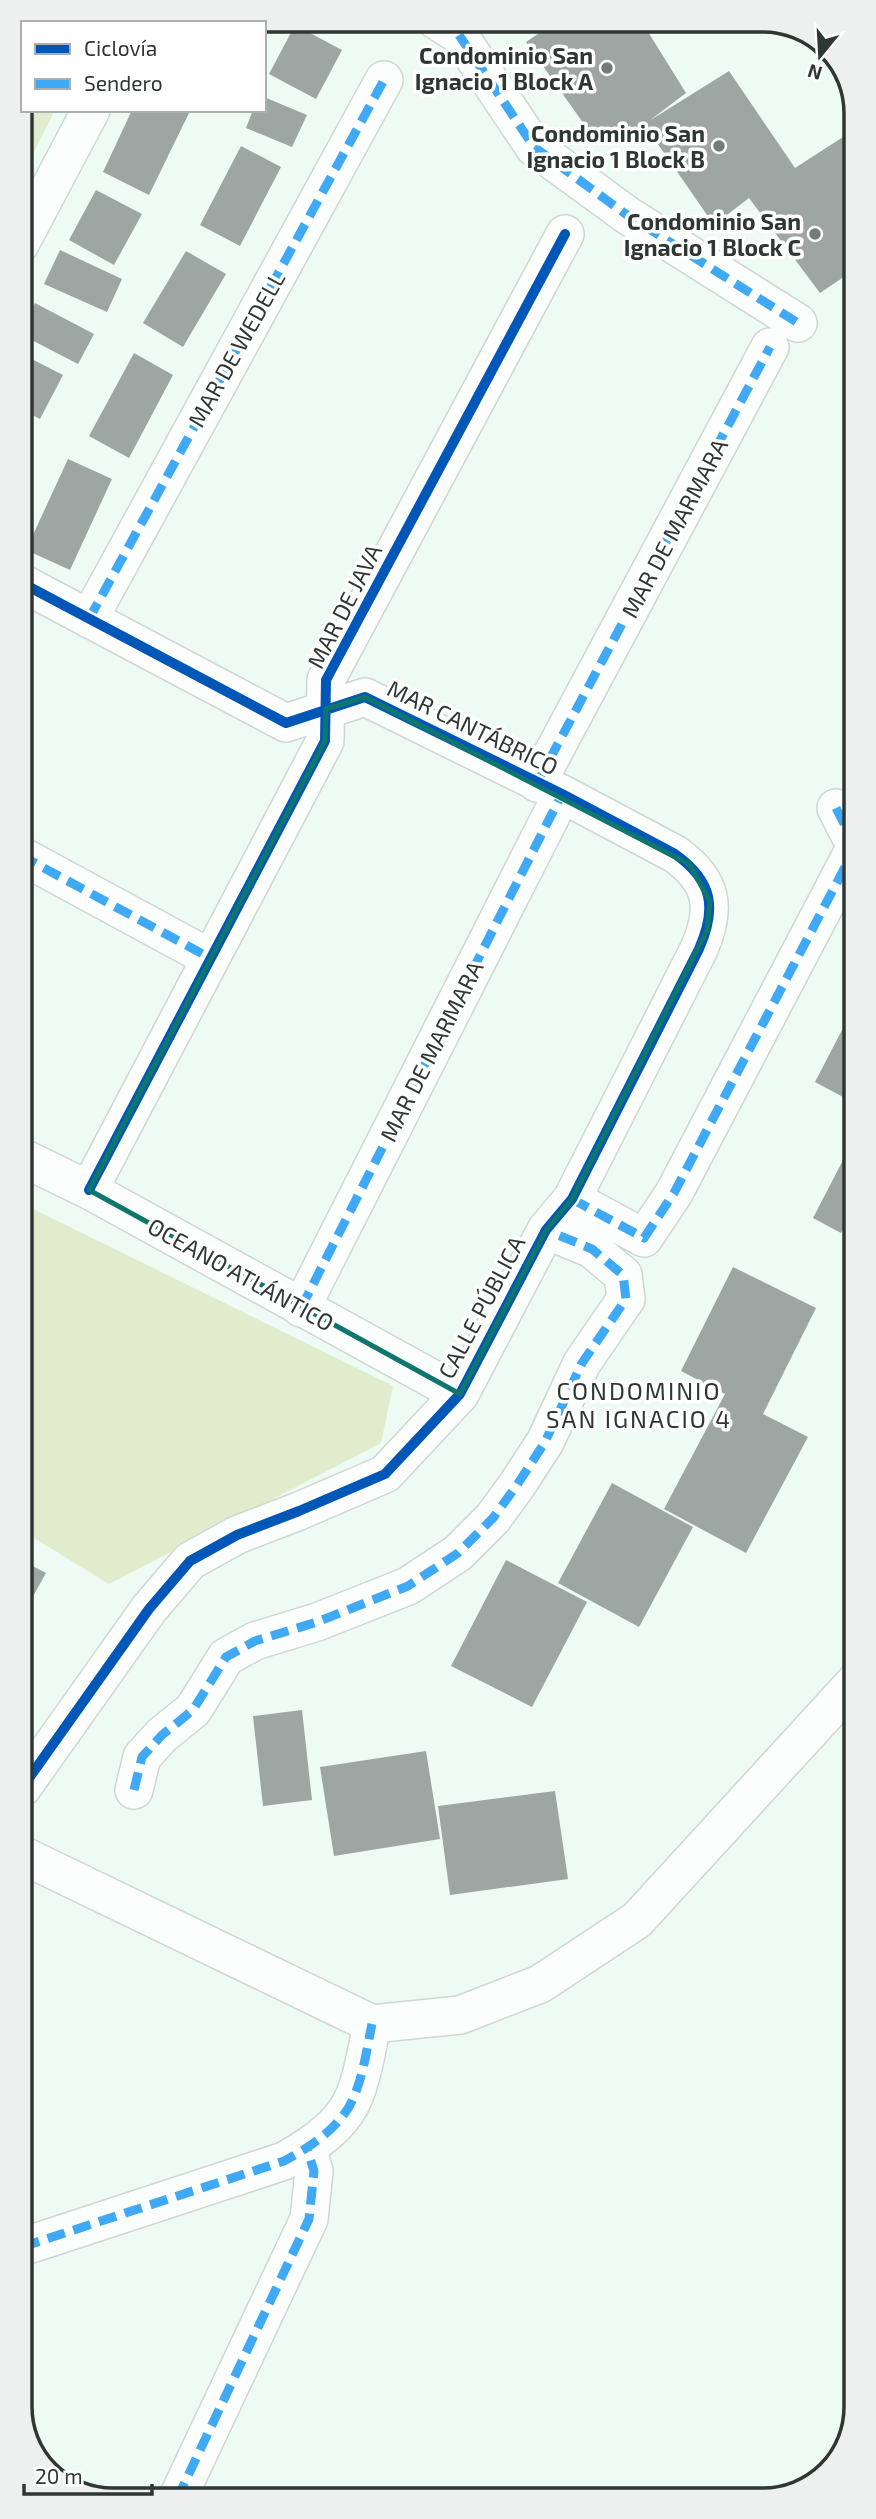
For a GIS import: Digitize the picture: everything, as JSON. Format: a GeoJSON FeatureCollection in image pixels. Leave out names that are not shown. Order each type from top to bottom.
{"type":"FeatureCollection","features":[{"type":"Feature","properties":{"kind":"street"},"geometry":{"type":"LineString","coordinates":[[451,32],[534,147],[626,215],[798,323]]}},
{"type":"Feature","properties":{"kind":"street","name":"MAR DE WEDELL"},"geometry":{"type":"LineString","coordinates":[[89,619],[384,80]]}},
{"type":"Feature","properties":{"kind":"street"},"geometry":{"type":"LineString","coordinates":[[32,221],[90,112]]}},
{"type":"Feature","properties":{"kind":"street","name":"MAR DE JAVA"},"geometry":{"type":"LineString","coordinates":[[89,1190],[325,740],[326,680],[565,234]]}},
{"type":"Feature","properties":{"kind":"street","name":"MAR DE MARMARA"},"geometry":{"type":"LineString","coordinates":[[301,1308],[550,788],[770,347]]}},
{"type":"Feature","properties":{"kind":"street","name":"MAR CANTÁBRICO"},"geometry":{"type":"LineString","coordinates":[[32,588],[286,723],[365,697],[550,788],[675,854],[689,864],[705,887]]}},
{"type":"Feature","properties":{"kind":"street"},"geometry":{"type":"LineString","coordinates":[[836,808],[844,824]]}},
{"type":"Feature","properties":{"kind":"street"},"geometry":{"type":"LineString","coordinates":[[32,862],[210,958]]}},
{"type":"Feature","properties":{"kind":"street"},"geometry":{"type":"LineString","coordinates":[[572,1199],[644,1238],[674,1193],[844,867]]}},
{"type":"Feature","properties":{"kind":"street","name":"CALLE PÚBLICA"},"geometry":{"type":"LineString","coordinates":[[32,1774],[149,1609],[190,1561],[237,1535],[385,1474],[460,1394],[546,1230],[572,1199],[707,930],[710,901],[705,887]]}},
{"type":"Feature","properties":{"kind":"street","name":"OCEANO ATLÁNTICO"},"geometry":{"type":"LineString","coordinates":[[32,1162],[89,1190],[460,1394]]}},
{"type":"Feature","properties":{"kind":"street"},"geometry":{"type":"LineString","coordinates":[[134,1790],[142,1758],[162,1735],[193,1710],[226,1657],[255,1641],[317,1622],[408,1586],[458,1553],[493,1518],[545,1442],[582,1363],[626,1299],[622,1275],[592,1249],[546,1230]]}},
{"type":"Feature","properties":{"kind":"street"},"geometry":{"type":"LineString","coordinates":[[32,1860],[372,2024],[460,2015],[540,1984],[637,1920],[844,1694]]}},
{"type":"Feature","properties":{"kind":"street"},"geometry":{"type":"LineString","coordinates":[[32,2244],[284,2161],[307,2149],[327,2133],[355,2095],[372,2024]]}},
{"type":"Feature","properties":{"kind":"street"},"geometry":{"type":"LineString","coordinates":[[183,2487],[309,2218],[314,2171],[307,2149]]}},
{"type":"Feature","properties":{"kind":"highlighted area"},"geometry":{"type":"Polygon","coordinates":[[[365,697],[689,864],[710,901],[707,930],[572,1199],[546,1230],[460,1394],[89,1190],[325,741],[326,709],[365,697]]]}},
{"type":"Feature","properties":{"kind":"green space"},"geometry":{"type":"Polygon","coordinates":[[[32,112],[54,112],[32,155],[32,112]]]}},
{"type":"Feature","properties":{"kind":"green space"},"geometry":{"type":"Polygon","coordinates":[[[32,1208],[393,1386],[381,1443],[109,1584],[32,1537],[32,1208]]]}},
{"type":"Feature","properties":{"kind":"building"},"geometry":{"type":"Polygon","coordinates":[[[291,32],[308,32],[342,50],[316,99],[269,74],[291,32]]]}},
{"type":"Feature","properties":{"kind":"building"},"geometry":{"type":"Polygon","coordinates":[[[541,32],[648,32],[686,93],[649,121],[729,71],[795,168],[843,137],[844,277],[820,293],[749,198],[714,225],[644,124],[598,144],[526,42],[541,32]]]}},
{"type":"Feature","properties":{"kind":"building"},"geometry":{"type":"Polygon","coordinates":[[[266,98],[307,115],[292,147],[246,128],[252,112],[266,112],[266,98]]]}},
{"type":"Feature","properties":{"kind":"building"},"geometry":{"type":"Polygon","coordinates":[[[131,112],[190,112],[149,195],[103,172],[131,112]]]}},
{"type":"Feature","properties":{"kind":"building"},"geometry":{"type":"Polygon","coordinates":[[[241,146],[281,167],[240,246],[200,225],[241,146]]]}},
{"type":"Feature","properties":{"kind":"building"},"geometry":{"type":"Polygon","coordinates":[[[96,190],[142,214],[114,265],[69,240],[96,190]]]}},
{"type":"Feature","properties":{"kind":"building"},"geometry":{"type":"Polygon","coordinates":[[[60,250],[122,279],[107,312],[44,284],[60,250]]]}},
{"type":"Feature","properties":{"kind":"building"},"geometry":{"type":"Polygon","coordinates":[[[186,251],[226,274],[183,347],[143,323],[186,251]]]}},
{"type":"Feature","properties":{"kind":"building"},"geometry":{"type":"Polygon","coordinates":[[[35,303],[94,334],[78,364],[32,340],[32,309],[35,303]]]}},
{"type":"Feature","properties":{"kind":"building"},"geometry":{"type":"Polygon","coordinates":[[[134,353],[173,375],[129,458],[89,436],[134,353]]]}},
{"type":"Feature","properties":{"kind":"building"},"geometry":{"type":"Polygon","coordinates":[[[32,359],[63,375],[40,419],[32,415],[32,359]]]}},
{"type":"Feature","properties":{"kind":"building"},"geometry":{"type":"Polygon","coordinates":[[[68,459],[112,479],[70,570],[32,553],[32,537],[68,459]]]}},
{"type":"Feature","properties":{"kind":"building"},"geometry":{"type":"Polygon","coordinates":[[[844,1026],[844,1095],[843,1097],[815,1082],[844,1026]]]}},
{"type":"Feature","properties":{"kind":"building"},"geometry":{"type":"Polygon","coordinates":[[[844,1158],[844,1227],[841,1233],[813,1218],[844,1158]]]}},
{"type":"Feature","properties":{"kind":"building"},"geometry":{"type":"Polygon","coordinates":[[[733,1267],[816,1308],[763,1414],[808,1437],[746,1553],[664,1509],[725,1394],[681,1371],[733,1267]]]}},
{"type":"Feature","properties":{"kind":"building"},"geometry":{"type":"Polygon","coordinates":[[[612,1483],[693,1527],[639,1627],[558,1583],[612,1483]]]}},
{"type":"Feature","properties":{"kind":"building"},"geometry":{"type":"Polygon","coordinates":[[[506,1560],[587,1602],[532,1707],[451,1666],[506,1560]]]}},
{"type":"Feature","properties":{"kind":"building"},"geometry":{"type":"Polygon","coordinates":[[[32,1566],[46,1573],[32,1598],[32,1566]]]}},
{"type":"Feature","properties":{"kind":"building"},"geometry":{"type":"Polygon","coordinates":[[[302,1710],[312,1800],[263,1806],[253,1716],[302,1710]]]}},
{"type":"Feature","properties":{"kind":"building"},"geometry":{"type":"Polygon","coordinates":[[[426,1751],[440,1839],[334,1856],[320,1767],[426,1751]]]}},
{"type":"Feature","properties":{"kind":"building"},"geometry":{"type":"Polygon","coordinates":[[[555,1791],[568,1879],[450,1895],[438,1806],[555,1791]]]}},
{"type":"Feature","properties":{"kind":"marked path"},"geometry":{"type":"LineString","coordinates":[[459,35],[534,147],[627,215],[798,323]]}},
{"type":"Feature","properties":{"kind":"marked path"},"geometry":{"type":"LineString","coordinates":[[89,619],[384,80]]}},
{"type":"Feature","properties":{"kind":"marked path"},"geometry":{"type":"LineString","coordinates":[[537,783],[770,347]]}},
{"type":"Feature","properties":{"kind":"marked path"},"geometry":{"type":"LineString","coordinates":[[301,1308],[562,794]]}},
{"type":"Feature","properties":{"kind":"marked path"},"geometry":{"type":"LineString","coordinates":[[836,808],[844,824]]}},
{"type":"Feature","properties":{"kind":"marked path"},"geometry":{"type":"LineString","coordinates":[[32,862],[210,958]]}},
{"type":"Feature","properties":{"kind":"marked path"},"geometry":{"type":"LineString","coordinates":[[572,1199],[644,1238],[674,1193],[844,869]]}},
{"type":"Feature","properties":{"kind":"marked path"},"geometry":{"type":"LineString","coordinates":[[134,1790],[142,1757],[162,1735],[193,1710],[226,1657],[255,1641],[317,1622],[408,1586],[458,1553],[493,1518],[545,1442],[582,1363],[626,1299],[623,1275],[592,1249],[546,1230]]}},
{"type":"Feature","properties":{"kind":"marked path"},"geometry":{"type":"LineString","coordinates":[[32,2244],[284,2161],[305,2149],[326,2134],[350,2105],[361,2077],[372,2024]]}},
{"type":"Feature","properties":{"kind":"marked path"},"geometry":{"type":"LineString","coordinates":[[183,2487],[309,2219],[314,2171],[307,2149]]}},
{"type":"Feature","properties":{"kind":"cycle path"},"geometry":{"type":"LineString","coordinates":[[89,1190],[325,741],[326,680],[565,234]]}},
{"type":"Feature","properties":{"kind":"cycle path"},"geometry":{"type":"LineString","coordinates":[[32,588],[286,723],[365,697],[562,794],[675,854],[688,864],[704,885],[709,908],[705,934],[699,949],[572,1199],[546,1230],[460,1394],[385,1474],[237,1535],[190,1561],[149,1609],[32,1774]]}},
{"type":"Feature","properties":{"kind":"place","name":"Condominio San Ignacio 1 Block A"},"geometry":{"type":"Point","coordinates":[607,68]}},
{"type":"Feature","properties":{"kind":"place","name":"Condominio San Ignacio 1 Block B"},"geometry":{"type":"Point","coordinates":[719,146]}},
{"type":"Feature","properties":{"kind":"place","name":"Condominio San Ignacio 1 Block C"},"geometry":{"type":"Point","coordinates":[815,234]}},
{"type":"Feature","properties":{"kind":"district","name":"CONDOMINIO SAN IGNACIO 4"},"geometry":{"type":"Point","coordinates":[639,1404]}}]}
